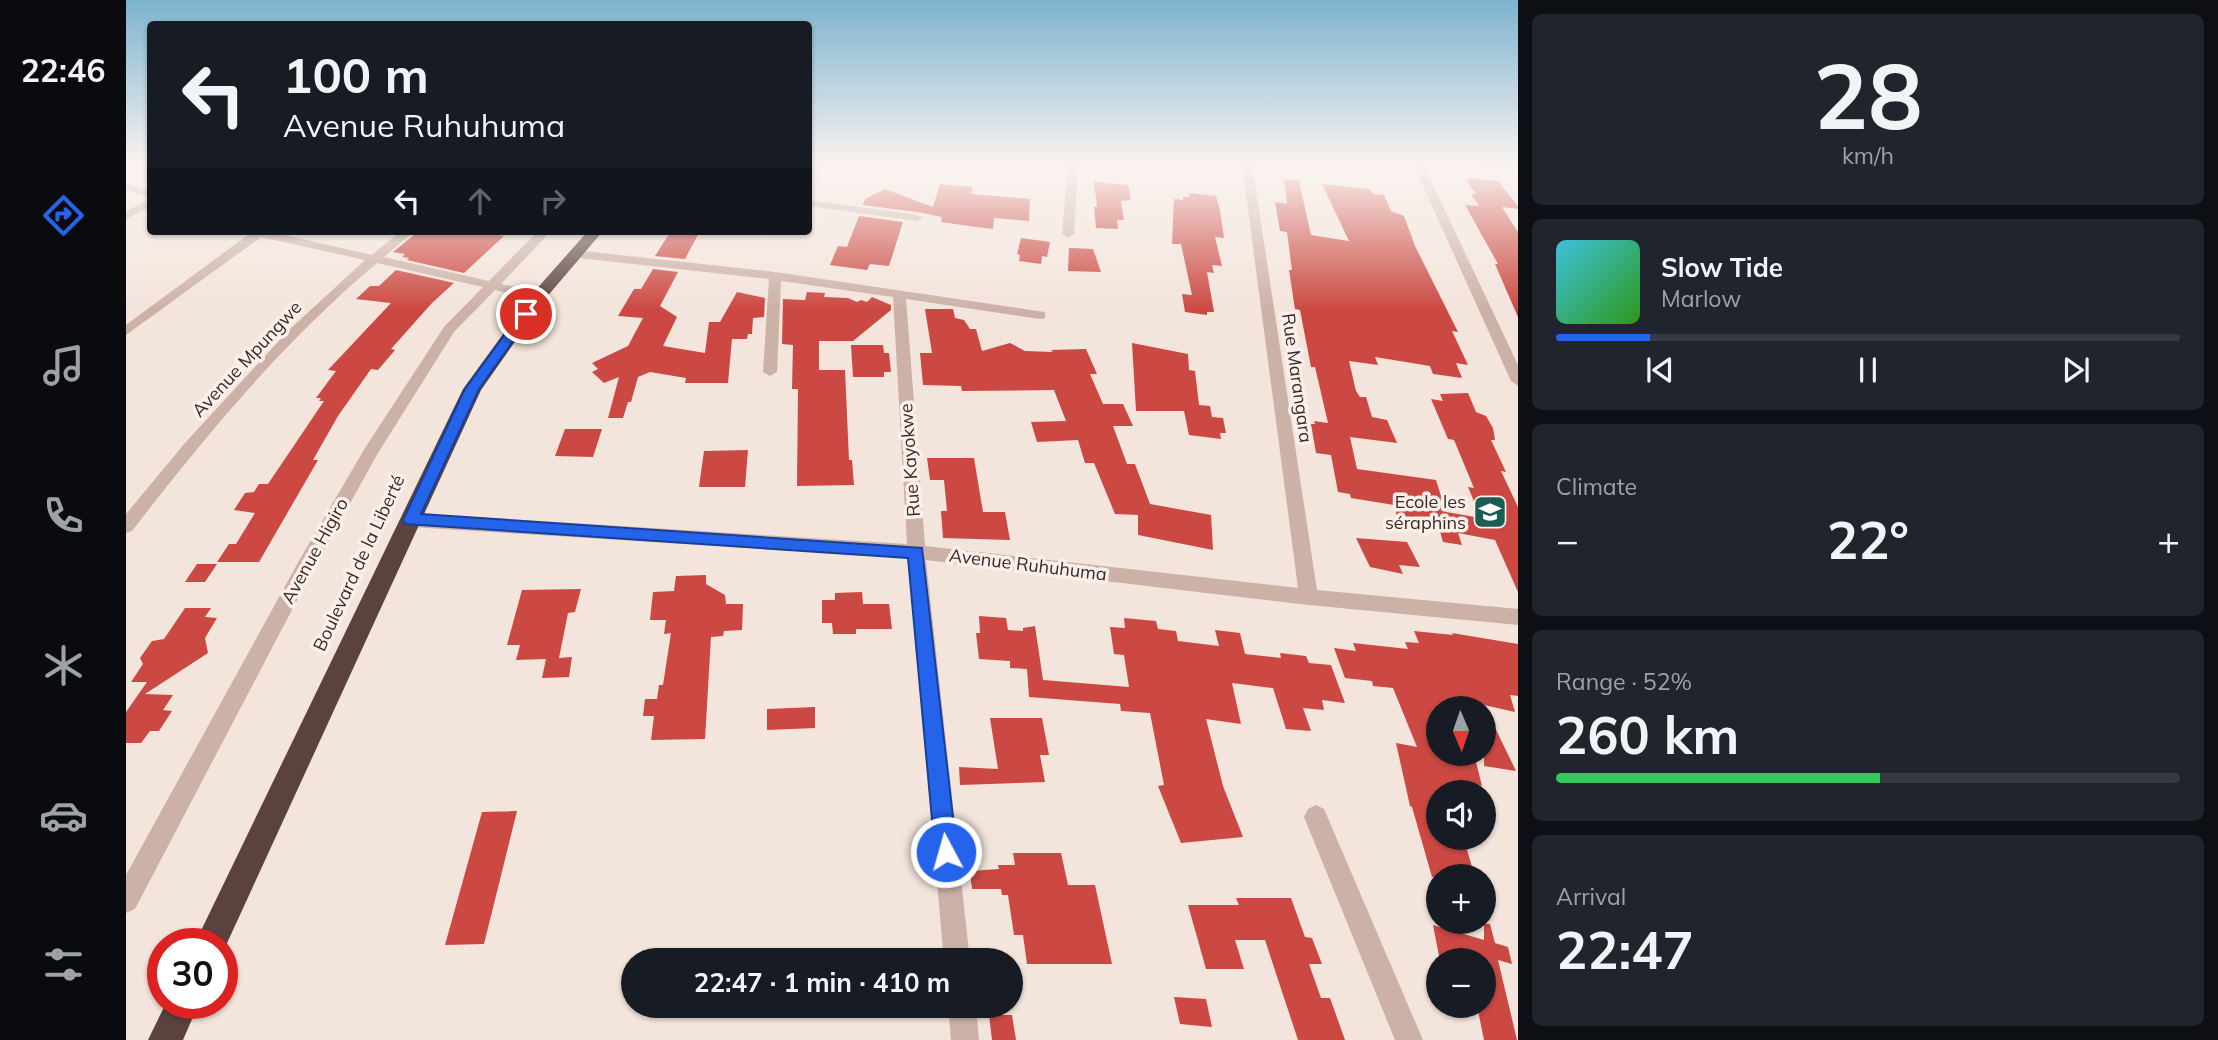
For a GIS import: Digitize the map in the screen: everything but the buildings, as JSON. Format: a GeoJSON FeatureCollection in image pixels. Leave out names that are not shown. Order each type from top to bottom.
{"type":"FeatureCollection","features":[{"type":"Feature","properties":{"kind":"highway","name":"Boulevard de la Liberté"},"geometry":{"type":"LineString","coordinates":[[218,928],[472,389],[539,296],[592,235]]}},
{"type":"Feature","properties":{"kind":"highway"},"geometry":{"type":"LineString","coordinates":[[165,1040],[175,1019]]}},
{"type":"Feature","properties":{"kind":"street"},"geometry":{"type":"LineString","coordinates":[[878,213],[918,218]]}},
{"type":"Feature","properties":{"kind":"street"},"geometry":{"type":"LineString","coordinates":[[1068,234],[1070,213]]}},
{"type":"Feature","properties":{"kind":"street","name":"Rue Marangara"},"geometry":{"type":"LineString","coordinates":[[1254,213],[1309,597]]}},
{"type":"Feature","properties":{"kind":"street"},"geometry":{"type":"LineString","coordinates":[[1440,213],[1518,381]]}},
{"type":"Feature","properties":{"kind":"street"},"geometry":{"type":"LineString","coordinates":[[126,331],[253,235]]}},
{"type":"Feature","properties":{"kind":"street"},"geometry":{"type":"LineString","coordinates":[[269,235],[539,296]]}},
{"type":"Feature","properties":{"kind":"street","name":"Avenue Mpungwe"},"geometry":{"type":"LineString","coordinates":[[126,526],[254,376],[372,260],[403,235]]}},
{"type":"Feature","properties":{"kind":"street","name":"Avenue Higiro"},"geometry":{"type":"LineString","coordinates":[[126,900],[307,564],[371,452],[449,330],[541,235]]}},
{"type":"Feature","properties":{"kind":"street"},"geometry":{"type":"LineString","coordinates":[[574,254],[775,276],[1040,315]]}},
{"type":"Feature","properties":{"kind":"street"},"geometry":{"type":"LineString","coordinates":[[771,372],[775,276]]}},
{"type":"Feature","properties":{"kind":"street","name":"Rue Kayokwe"},"geometry":{"type":"LineString","coordinates":[[899,293],[916,552],[956,948]]}},
{"type":"Feature","properties":{"kind":"street","name":"Avenue Ruhuhuma"},"geometry":{"type":"LineString","coordinates":[[411,520],[916,552],[1309,597],[1518,617]]}},
{"type":"Feature","properties":{"kind":"street"},"geometry":{"type":"LineString","coordinates":[[1316,817],[1409,1040]]}},
{"type":"Feature","properties":{"kind":"street"},"geometry":{"type":"LineString","coordinates":[[963,1018],[965,1040]]}},
{"type":"Feature","properties":{"kind":"place","name":"Ecole les séraphins"},"geometry":{"type":"Point","coordinates":[1490,512]}},
{"type":"Feature","properties":{"kind":"route"},"geometry":{"type":"LineString","coordinates":[[526,314],[472,389],[411,520],[916,552],[946,852]]}}]}
